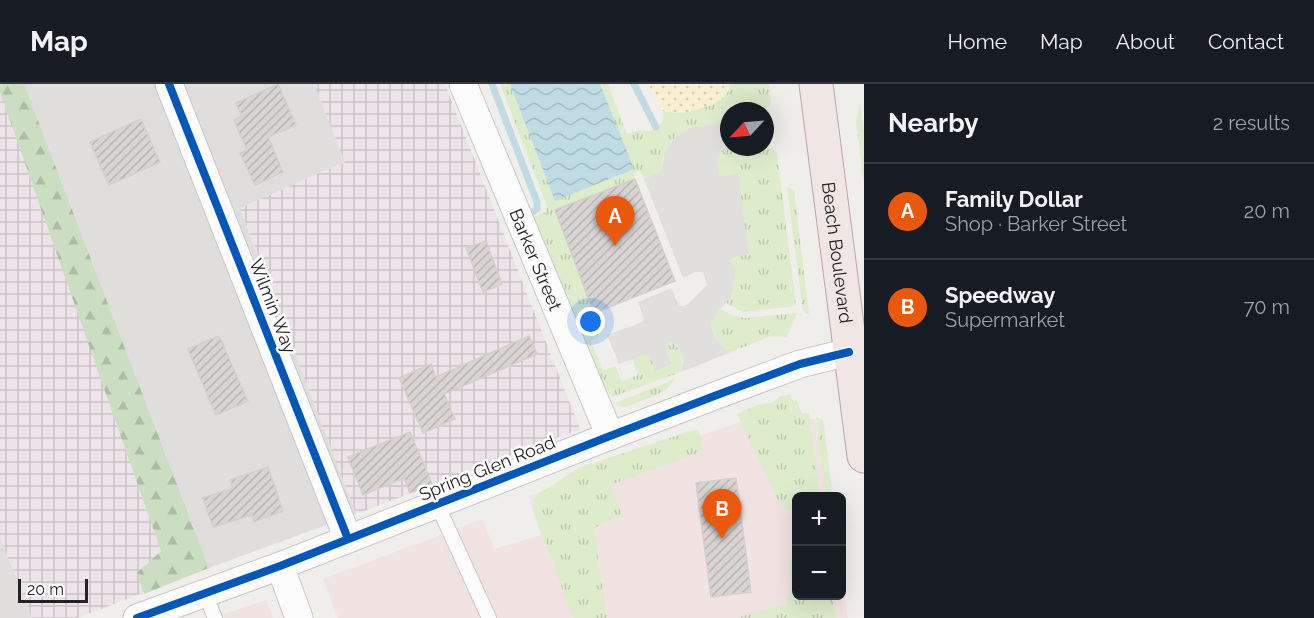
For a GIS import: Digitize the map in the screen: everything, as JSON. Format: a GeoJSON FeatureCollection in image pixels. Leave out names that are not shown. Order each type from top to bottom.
{"type":"FeatureCollection","features":[{"type":"Feature","properties":{"kind":"highway","name":"Beach Boulevard"},"geometry":{"type":"LineString","coordinates":[[816,84],[864,456]]}},
{"type":"Feature","properties":{"kind":"street","name":"Wilmin Way"},"geometry":{"type":"LineString","coordinates":[[169,84],[348,539]]}},
{"type":"Feature","properties":{"kind":"street","name":"Barker Street"},"geometry":{"type":"LineString","coordinates":[[464,84],[610,436]]}},
{"type":"Feature","properties":{"kind":"street","name":"Spring Glen Road"},"geometry":{"type":"LineString","coordinates":[[137,618],[210,606],[280,567],[348,539],[800,364],[849,352]]}},
{"type":"Feature","properties":{"kind":"street"},"geometry":{"type":"LineString","coordinates":[[280,567],[299,618]]}},
{"type":"Feature","properties":{"kind":"lane"},"geometry":{"type":"LineString","coordinates":[[437,504],[489,618]]}},
{"type":"Feature","properties":{"kind":"shaded area"},"geometry":{"type":"Polygon","coordinates":[[[0,84],[24,84],[209,568],[77,618],[32,618],[0,537],[0,84]]]}},
{"type":"Feature","properties":{"kind":"shaded area"},"geometry":{"type":"Polygon","coordinates":[[[24,84],[314,84],[345,162],[240,208],[356,514],[209,568],[24,84]]]}},
{"type":"Feature","properties":{"kind":"shaded area"},"geometry":{"type":"Polygon","coordinates":[[[314,84],[445,84],[580,429],[356,514],[240,208],[345,162],[314,84]]]}},
{"type":"Feature","properties":{"kind":"shaded area"},"geometry":{"type":"Polygon","coordinates":[[[720,123],[720,154],[717,160],[719,174],[721,176],[738,173],[749,254],[732,258],[730,261],[735,269],[732,293],[711,324],[717,340],[729,353],[681,372],[683,361],[681,353],[677,345],[671,342],[666,347],[666,351],[672,364],[655,371],[651,359],[646,354],[619,364],[607,335],[642,322],[644,319],[638,302],[671,288],[680,306],[684,306],[707,285],[703,272],[695,272],[683,278],[644,179],[662,170],[665,151],[677,135],[690,128],[720,123]]]}},
{"type":"Feature","properties":{"kind":"shaded area"},"geometry":{"type":"Polygon","coordinates":[[[791,404],[797,419],[823,419],[832,492],[792,492],[792,600],[846,600],[848,618],[338,618],[323,579],[483,519],[494,549],[541,535],[528,496],[791,404]]]}},
{"type":"Feature","properties":{"kind":"shaded area"},"geometry":{"type":"Polygon","coordinates":[[[0,537],[32,618],[0,618],[0,537]]]}},
{"type":"Feature","properties":{"kind":"shaded area"},"geometry":{"type":"Polygon","coordinates":[[[266,600],[273,618],[211,618],[266,600]]]}},
{"type":"Feature","properties":{"kind":"green space"},"geometry":{"type":"Polygon","coordinates":[[[0,84],[24,84],[209,568],[144,594],[137,573],[161,551],[0,92],[0,84]]]}},
{"type":"Feature","properties":{"kind":"green space"},"geometry":{"type":"Polygon","coordinates":[[[500,84],[510,84],[555,200],[600,84],[608,84],[627,134],[641,130],[651,131],[662,123],[663,111],[675,113],[729,90],[730,84],[769,84],[771,102],[720,102],[720,123],[690,128],[677,135],[671,141],[663,159],[662,170],[644,179],[640,170],[634,173],[635,179],[555,210],[594,313],[591,315],[599,336],[591,341],[603,370],[615,366],[622,381],[638,375],[632,359],[646,354],[656,371],[672,364],[666,351],[666,347],[671,342],[678,348],[681,355],[681,372],[612,397],[590,366],[526,220],[546,212],[547,206],[500,84]]]}},
{"type":"Feature","properties":{"kind":"green space"},"geometry":{"type":"Polygon","coordinates":[[[860,103],[864,131],[864,187],[856,121],[860,103]]]}},
{"type":"Feature","properties":{"kind":"green space"},"geometry":{"type":"Polygon","coordinates":[[[774,150],[777,153],[796,306],[743,312],[726,303],[734,282],[734,272],[730,261],[738,173],[721,176],[717,160],[720,154],[720,156],[774,156],[774,150]]]}},
{"type":"Feature","properties":{"kind":"green space"},"geometry":{"type":"Polygon","coordinates":[[[787,187],[794,190],[809,314],[803,311],[787,187]]]}},
{"type":"Feature","properties":{"kind":"green space"},"geometry":{"type":"Polygon","coordinates":[[[721,309],[734,316],[745,318],[797,313],[787,337],[768,337],[729,353],[717,340],[711,324],[717,311],[721,309]]]}},
{"type":"Feature","properties":{"kind":"green space"},"geometry":{"type":"Polygon","coordinates":[[[675,379],[666,390],[626,407],[617,406],[615,403],[675,379]]]}},
{"type":"Feature","properties":{"kind":"green space"},"geometry":{"type":"Polygon","coordinates":[[[791,394],[792,400],[797,401],[802,414],[809,413],[819,492],[792,492],[792,510],[779,502],[737,414],[760,404],[772,403],[780,396],[791,394]]]}},
{"type":"Feature","properties":{"kind":"green space"},"geometry":{"type":"Polygon","coordinates":[[[816,417],[823,419],[832,492],[825,492],[816,417]]]}},
{"type":"Feature","properties":{"kind":"green space"},"geometry":{"type":"Polygon","coordinates":[[[697,429],[703,441],[698,453],[610,485],[623,517],[601,523],[594,530],[607,618],[573,618],[534,513],[533,500],[539,493],[581,467],[697,429]]]}},
{"type":"Feature","properties":{"kind":"green space"},"geometry":{"type":"Polygon","coordinates":[[[792,556],[792,600],[833,600],[835,618],[736,618],[785,604],[790,589],[792,556]]]}},
{"type":"Feature","properties":{"kind":"sand"},"geometry":{"type":"Polygon","coordinates":[[[648,84],[730,84],[724,98],[712,105],[684,113],[663,111],[648,84]]]}},
{"type":"Feature","properties":{"kind":"water"},"geometry":{"type":"Polygon","coordinates":[[[510,84],[600,84],[634,169],[555,201],[510,84]]]}},
{"type":"Feature","properties":{"kind":"building"},"geometry":{"type":"Polygon","coordinates":[[[278,84],[296,125],[268,137],[283,172],[255,185],[240,153],[247,150],[234,120],[242,116],[236,103],[278,84]]]}},
{"type":"Feature","properties":{"kind":"building"},"geometry":{"type":"Polygon","coordinates":[[[141,119],[160,162],[109,185],[90,142],[141,119]]]}},
{"type":"Feature","properties":{"kind":"building"},"geometry":{"type":"Polygon","coordinates":[[[635,179],[675,281],[594,313],[555,210],[635,179]]]}},
{"type":"Feature","properties":{"kind":"building"},"geometry":{"type":"Polygon","coordinates":[[[486,241],[502,284],[483,292],[466,248],[486,241]]]}},
{"type":"Feature","properties":{"kind":"building"},"geometry":{"type":"Polygon","coordinates":[[[219,336],[248,401],[216,415],[188,349],[219,336]]]}},
{"type":"Feature","properties":{"kind":"building"},"geometry":{"type":"Polygon","coordinates":[[[529,336],[537,354],[444,394],[455,419],[423,433],[399,378],[431,364],[436,377],[529,336]]]}},
{"type":"Feature","properties":{"kind":"building"},"geometry":{"type":"Polygon","coordinates":[[[410,432],[432,484],[410,493],[404,478],[363,495],[348,457],[410,432]]]}},
{"type":"Feature","properties":{"kind":"building"},"geometry":{"type":"Polygon","coordinates":[[[268,467],[283,511],[254,522],[252,515],[213,527],[203,498],[233,488],[230,480],[268,467]]]}},
{"type":"Feature","properties":{"kind":"building"},"geometry":{"type":"Polygon","coordinates":[[[736,478],[751,592],[711,597],[696,483],[736,478]]]}},
{"type":"Feature","properties":{"kind":"waterway"},"geometry":{"type":"LineString","coordinates":[[492,84],[537,202],[537,209],[530,214]]}},
{"type":"Feature","properties":{"kind":"waterway"},"geometry":{"type":"LineString","coordinates":[[634,84],[656,127]]}},
{"type":"Feature","properties":{"kind":"cycle path"},"geometry":{"type":"LineString","coordinates":[[169,84],[348,539]]}},
{"type":"Feature","properties":{"kind":"cycle path"},"geometry":{"type":"LineString","coordinates":[[137,618],[280,566],[717,395],[800,364],[849,352]]}},
{"type":"Feature","properties":{"kind":"place","name":"Family Dollar"},"geometry":{"type":"Point","coordinates":[615,246]}},
{"type":"Feature","properties":{"kind":"place","name":"Speedway"},"geometry":{"type":"Point","coordinates":[722,539]}}]}
